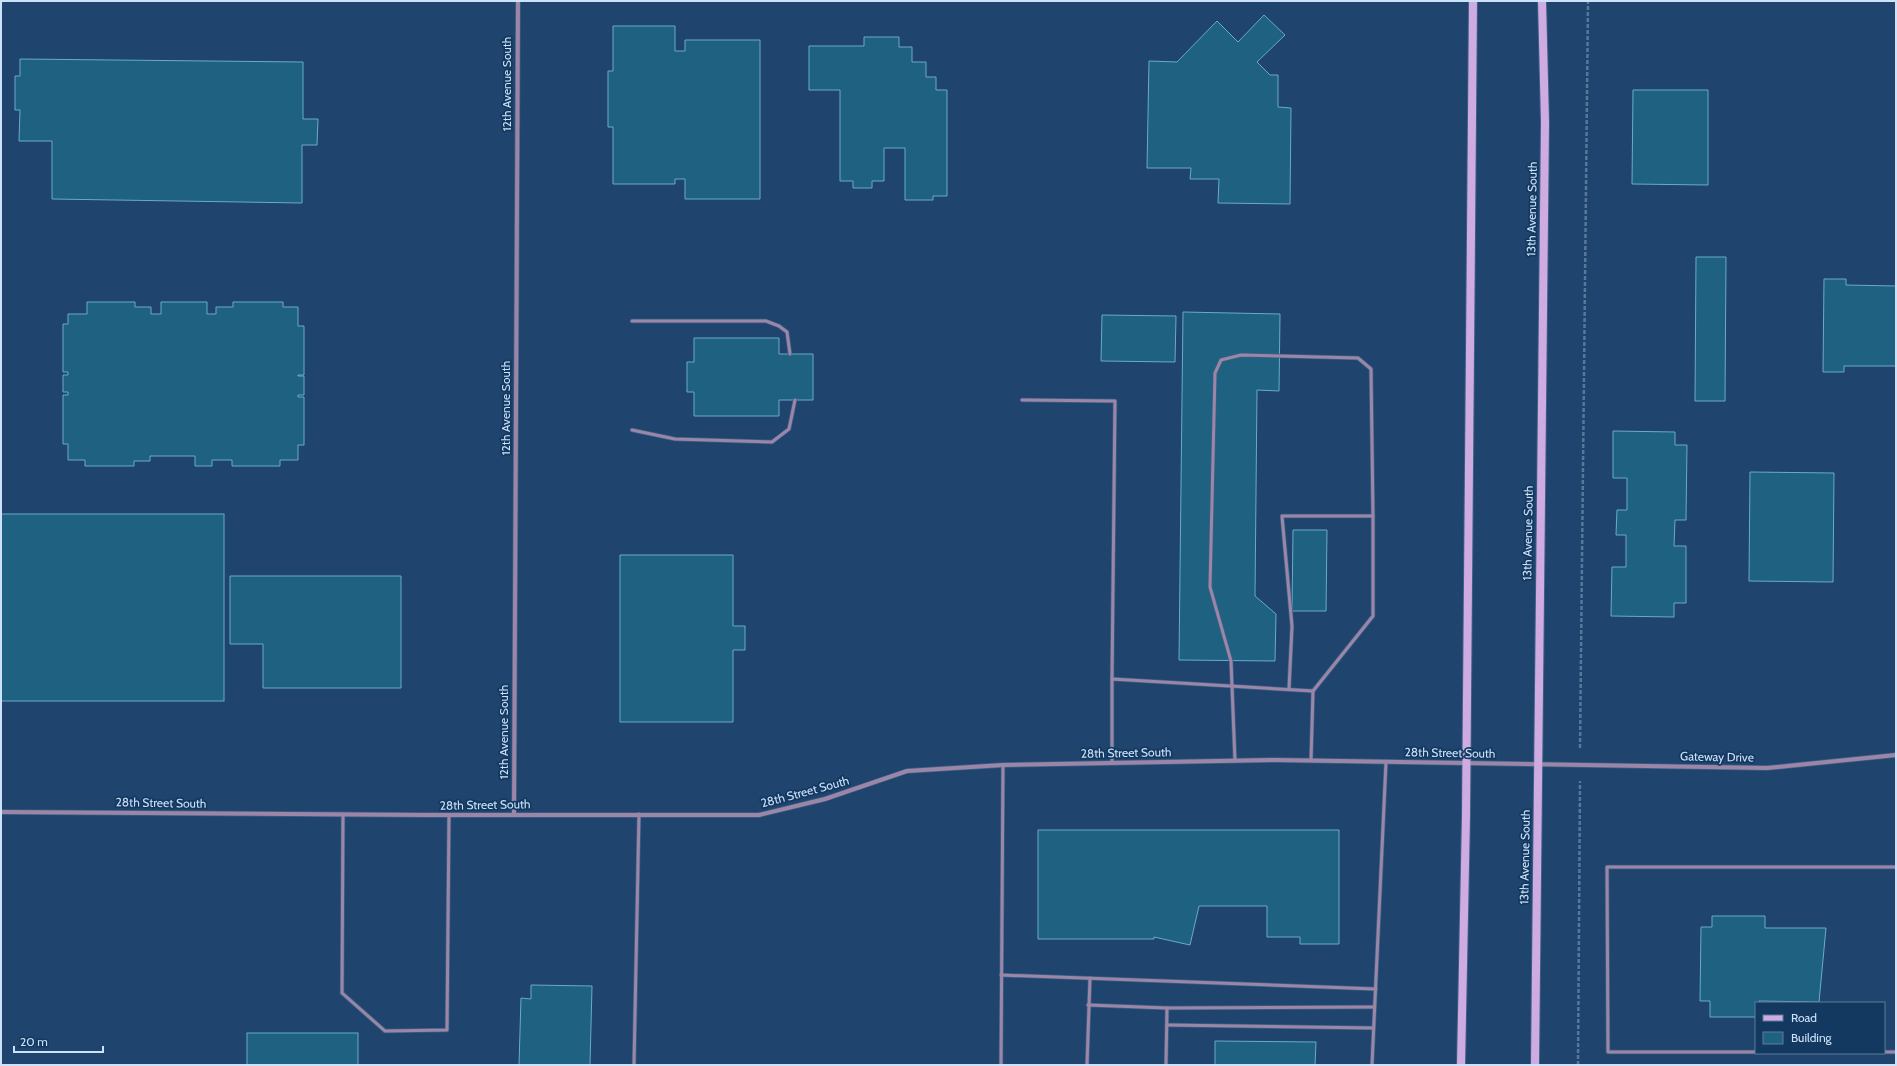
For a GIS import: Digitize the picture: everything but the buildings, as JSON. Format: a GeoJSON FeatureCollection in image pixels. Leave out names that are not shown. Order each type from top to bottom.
{"type":"FeatureCollection","features":[{"type":"Feature","properties":{"kind":"main road"},"geometry":{"type":"LineString","coordinates":[[1461,1065],[1466,763],[1473,1]]}},
{"type":"Feature","properties":{"kind":"main road","name":"13th Avenue South"},"geometry":{"type":"LineString","coordinates":[[1535,1065],[1545,122],[1542,1]]}},
{"type":"Feature","properties":{"kind":"street","name":"12th Avenue South"},"geometry":{"type":"LineString","coordinates":[[514,814],[518,1]]}},
{"type":"Feature","properties":{"kind":"street","name":"Gateway Drive"},"geometry":{"type":"LineString","coordinates":[[1538,764],[1767,768],[1896,755]]}},
{"type":"Feature","properties":{"kind":"street","name":"28th Street South"},"geometry":{"type":"LineString","coordinates":[[1,812],[343,815],[759,815],[825,799],[907,771],[1003,765],[1311,760],[1538,764]]}},
{"type":"Feature","properties":{"kind":"lane"},"geometry":{"type":"LineString","coordinates":[[632,321],[766,320],[779,326],[787,332],[790,354]]}},
{"type":"Feature","properties":{"kind":"lane"},"geometry":{"type":"LineString","coordinates":[[1235,761],[1231,660],[1210,587],[1215,373],[1221,360],[1241,355],[1358,358],[1371,369],[1373,616],[1313,690],[1311,760]]}},
{"type":"Feature","properties":{"kind":"lane"},"geometry":{"type":"LineString","coordinates":[[632,430],[675,439],[772,442],[789,429],[795,400]]}},
{"type":"Feature","properties":{"kind":"lane"},"geometry":{"type":"LineString","coordinates":[[1022,400],[1115,401],[1112,763]]}},
{"type":"Feature","properties":{"kind":"lane"},"geometry":{"type":"LineString","coordinates":[[1289,689],[1292,626],[1282,516],[1373,516]]}},
{"type":"Feature","properties":{"kind":"lane"},"geometry":{"type":"LineString","coordinates":[[1112,679],[1176,682],[1233,687],[1313,690]]}},
{"type":"Feature","properties":{"kind":"lane"},"geometry":{"type":"LineString","coordinates":[[1372,1065],[1386,762]]}},
{"type":"Feature","properties":{"kind":"lane"},"geometry":{"type":"LineString","coordinates":[[1001,1065],[1003,765]]}},
{"type":"Feature","properties":{"kind":"lane"},"geometry":{"type":"LineString","coordinates":[[634,1065],[640,814]]}},
{"type":"Feature","properties":{"kind":"lane"},"geometry":{"type":"LineString","coordinates":[[343,815],[342,993],[385,1031],[447,1030],[449,815]]}},
{"type":"Feature","properties":{"kind":"lane"},"geometry":{"type":"LineString","coordinates":[[1755,1052],[1608,1052],[1607,866],[1896,866]]}},
{"type":"Feature","properties":{"kind":"lane"},"geometry":{"type":"LineString","coordinates":[[1001,975],[1376,989]]}},
{"type":"Feature","properties":{"kind":"lane"},"geometry":{"type":"LineString","coordinates":[[1087,1065],[1090,978]]}},
{"type":"Feature","properties":{"kind":"lane"},"geometry":{"type":"LineString","coordinates":[[1088,1005],[1167,1008],[1374,1007]]}},
{"type":"Feature","properties":{"kind":"lane"},"geometry":{"type":"LineString","coordinates":[[1166,1065],[1167,1008]]}},
{"type":"Feature","properties":{"kind":"lane"},"geometry":{"type":"LineString","coordinates":[[1167,1025],[1373,1028]]}},
{"type":"Feature","properties":{"kind":"lane"},"geometry":{"type":"LineString","coordinates":[[1885,1052],[1896,1052]]}},
{"type":"Feature","properties":{"kind":"path"},"geometry":{"type":"LineString","coordinates":[[1581,694],[1588,1]]}},
{"type":"Feature","properties":{"kind":"path"},"geometry":{"type":"LineString","coordinates":[[1578,1065],[1580,802]]}}]}
